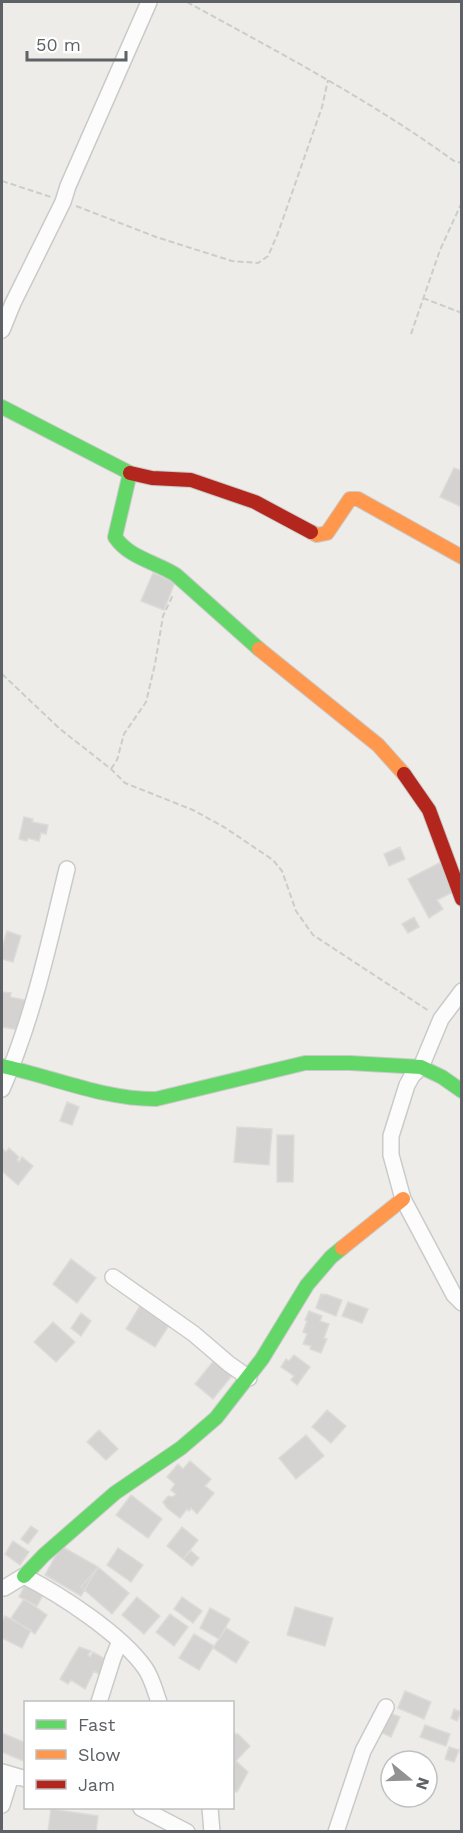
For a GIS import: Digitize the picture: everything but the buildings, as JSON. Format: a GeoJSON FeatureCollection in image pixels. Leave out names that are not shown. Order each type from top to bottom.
{"type":"FeatureCollection","features":[{"type":"Feature","properties":{"kind":"street"},"geometry":{"type":"LineString","coordinates":[[2,330],[63,202],[148,2]]}},
{"type":"Feature","properties":{"kind":"street"},"geometry":{"type":"LineString","coordinates":[[2,407],[130,473],[152,478],[191,480],[255,502],[317,535],[327,533],[350,499],[358,499],[462,557]]}},
{"type":"Feature","properties":{"kind":"street"},"geometry":{"type":"LineString","coordinates":[[130,473],[127,493],[117,518],[115,537],[121,546],[130,553],[162,566],[181,579],[240,634],[378,745],[410,780],[429,810],[462,899]]}},
{"type":"Feature","properties":{"kind":"street"},"geometry":{"type":"LineString","coordinates":[[2,1089],[6,1068],[34,1000],[67,869]]}},
{"type":"Feature","properties":{"kind":"street"},"geometry":{"type":"LineString","coordinates":[[462,991],[441,1019],[421,1067],[407,1085],[391,1137],[391,1155],[403,1199],[454,1295],[462,1303]]}},
{"type":"Feature","properties":{"kind":"street"},"geometry":{"type":"LineString","coordinates":[[6,1068],[29,1072],[64,1084],[135,1099],[156,1099],[305,1063],[350,1062],[421,1067],[442,1077],[462,1091]]}},
{"type":"Feature","properties":{"kind":"street"},"geometry":{"type":"LineString","coordinates":[[2,1588],[24,1576],[44,1555],[115,1493],[181,1448],[216,1418],[249,1378],[307,1285],[332,1257],[403,1199]]}},
{"type":"Feature","properties":{"kind":"street"},"geometry":{"type":"LineString","coordinates":[[113,1277],[194,1334],[249,1378]]}},
{"type":"Feature","properties":{"kind":"street"},"geometry":{"type":"LineString","coordinates":[[24,1576],[58,1594],[130,1649],[146,1670],[159,1701]]}},
{"type":"Feature","properties":{"kind":"street"},"geometry":{"type":"LineString","coordinates":[[99,1701],[120,1641]]}},
{"type":"Feature","properties":{"kind":"street"},"geometry":{"type":"LineString","coordinates":[[336,1832],[363,1751],[386,1707]]}},
{"type":"Feature","properties":{"kind":"street"},"geometry":{"type":"LineString","coordinates":[[2,1804],[13,1775]]}},
{"type":"Feature","properties":{"kind":"street"},"geometry":{"type":"LineString","coordinates":[[143,1809],[187,1832]]}},
{"type":"Feature","properties":{"kind":"street"},"geometry":{"type":"LineString","coordinates":[[210,1809],[212,1832]]}},
{"type":"Feature","properties":{"kind":"path"},"geometry":{"type":"LineString","coordinates":[[187,2],[328,80],[391,118],[454,161],[462,163]]}},
{"type":"Feature","properties":{"kind":"path"},"geometry":{"type":"LineString","coordinates":[[2,180],[156,237],[232,261],[258,263],[268,256],[278,233],[322,107],[328,80]]}},
{"type":"Feature","properties":{"kind":"path"},"geometry":{"type":"LineString","coordinates":[[411,334],[440,250],[462,202]]}},
{"type":"Feature","properties":{"kind":"path"},"geometry":{"type":"LineString","coordinates":[[423,298],[462,313]]}},
{"type":"Feature","properties":{"kind":"path"},"geometry":{"type":"LineString","coordinates":[[111,769],[117,760],[124,734],[146,702],[163,616],[181,579]]}},
{"type":"Feature","properties":{"kind":"path"},"geometry":{"type":"LineString","coordinates":[[2,674],[60,729],[126,783],[193,810],[224,827],[273,860],[282,871],[296,911],[313,935],[441,1019]]}},
{"type":"Feature","properties":{"kind":"traffic: fast"},"geometry":{"type":"LineString","coordinates":[[2,407],[130,473],[115,537],[135,555],[176,575],[259,649]]}},
{"type":"Feature","properties":{"kind":"traffic: fast"},"geometry":{"type":"LineString","coordinates":[[2,1066],[97,1091],[136,1098],[156,1099],[305,1063],[421,1067],[442,1077],[462,1091]]}},
{"type":"Feature","properties":{"kind":"traffic: fast"},"geometry":{"type":"LineString","coordinates":[[24,1576],[44,1555],[115,1493],[181,1448],[216,1418],[262,1359],[307,1285],[331,1257],[342,1248]]}},
{"type":"Feature","properties":{"kind":"traffic: slow"},"geometry":{"type":"LineString","coordinates":[[311,532],[317,535],[327,533],[350,499],[358,499],[462,557]]}},
{"type":"Feature","properties":{"kind":"traffic: slow"},"geometry":{"type":"LineString","coordinates":[[259,649],[378,745],[404,774]]}},
{"type":"Feature","properties":{"kind":"traffic: slow"},"geometry":{"type":"LineString","coordinates":[[342,1248],[403,1199]]}},
{"type":"Feature","properties":{"kind":"traffic: jam"},"geometry":{"type":"LineString","coordinates":[[130,473],[152,478],[191,480],[255,502],[311,532]]}},
{"type":"Feature","properties":{"kind":"traffic: jam"},"geometry":{"type":"LineString","coordinates":[[404,774],[429,810],[462,899]]}}]}
